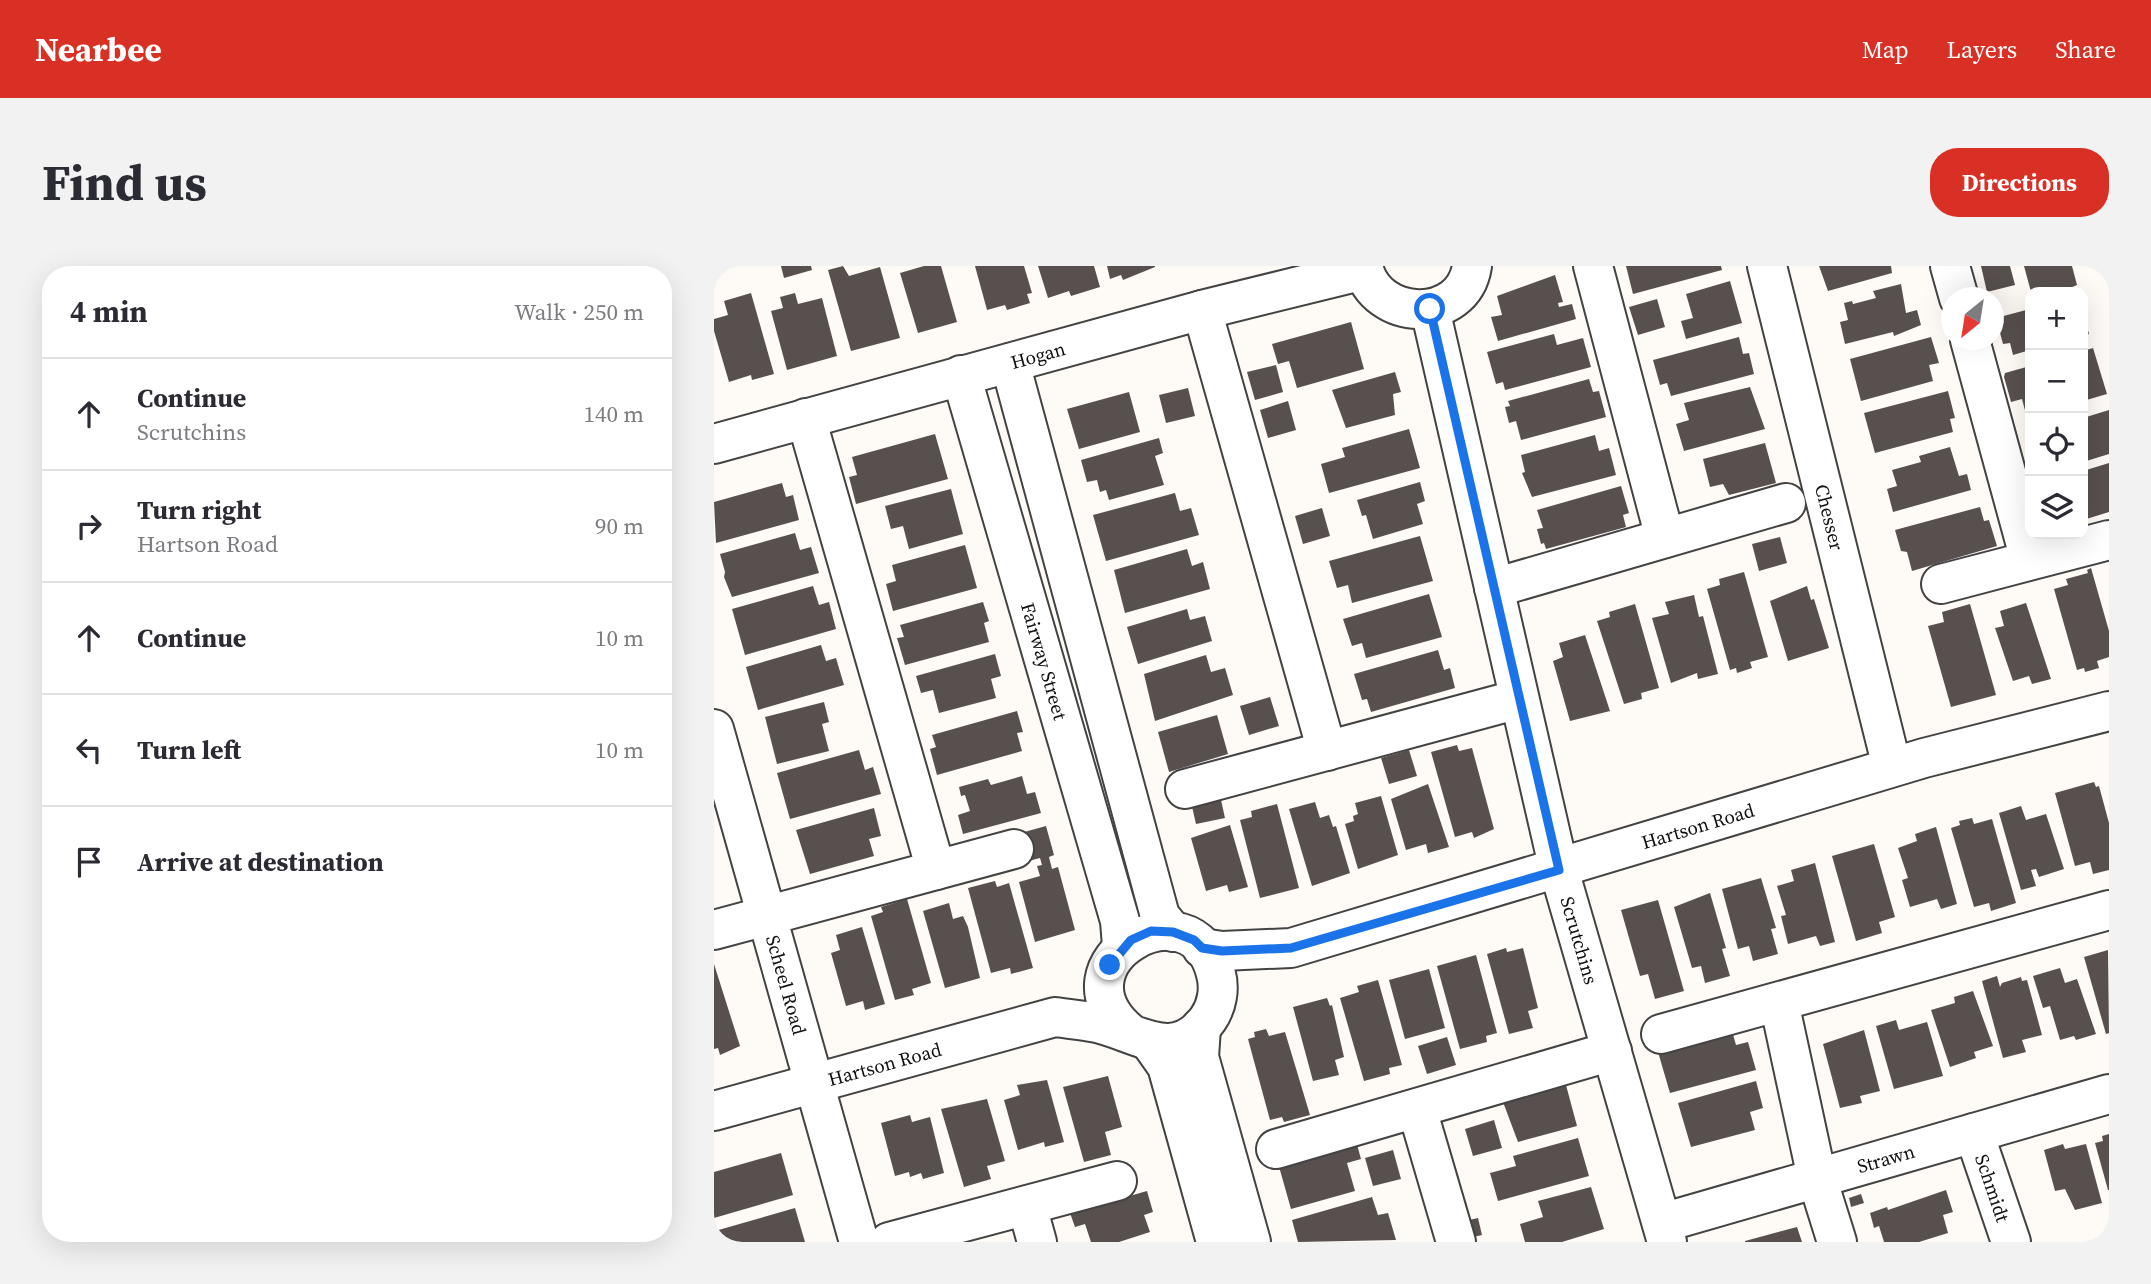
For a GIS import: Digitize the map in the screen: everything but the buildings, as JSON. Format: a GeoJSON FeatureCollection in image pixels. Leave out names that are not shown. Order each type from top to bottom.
{"type":"FeatureCollection","features":[{"type":"Feature","properties":{"kind":"street"},"geometry":{"type":"LineString","coordinates":[[1364,268],[1371,286],[1390,302],[1413,310],[1430,309],[1448,302],[1462,289],[1472,266]]}},
{"type":"Feature","properties":{"kind":"street"},"geometry":{"type":"LineString","coordinates":[[1593,266],[1665,538]]}},
{"type":"Feature","properties":{"kind":"street","name":"Chesser"},"geometry":{"type":"LineString","coordinates":[[1766,266],[1892,767]]}},
{"type":"Feature","properties":{"kind":"street"},"geometry":{"type":"LineString","coordinates":[[1950,266],[1956,287]]}},
{"type":"Feature","properties":{"kind":"street","name":"Hogan"},"geometry":{"type":"LineString","coordinates":[[714,444],[1364,268]]}},
{"type":"Feature","properties":{"kind":"street","name":"Scrutchins"},"geometry":{"type":"LineString","coordinates":[[1430,309],[1559,870],[1665,1233]]}},
{"type":"Feature","properties":{"kind":"street"},"geometry":{"type":"LineString","coordinates":[[1202,310],[1327,751]]}},
{"type":"Feature","properties":{"kind":"street"},"geometry":{"type":"LineString","coordinates":[[1973,350],[2031,560]]}},
{"type":"Feature","properties":{"kind":"street"},"geometry":{"type":"LineString","coordinates":[[1010,363],[1160,916],[1214,966],[1209,1013],[1199,1057],[1251,1242]]}},
{"type":"Feature","properties":{"kind":"street","name":"Fairway Street"},"geometry":{"type":"LineString","coordinates":[[961,375],[1120,921],[1116,956]]}},
{"type":"Feature","properties":{"kind":"street"},"geometry":{"type":"LineString","coordinates":[[806,418],[936,870]]}},
{"type":"Feature","properties":{"kind":"street"},"geometry":{"type":"LineString","coordinates":[[1494,588],[1786,503]]}},
{"type":"Feature","properties":{"kind":"street"},"geometry":{"type":"LineString","coordinates":[[1941,584],[2109,540]]}},
{"type":"Feature","properties":{"kind":"street"},"geometry":{"type":"LineString","coordinates":[[1185,789],[1520,699]]}},
{"type":"Feature","properties":{"kind":"street","name":"Hartson Road"},"geometry":{"type":"LineString","coordinates":[[1188,940],[1222,951],[1291,948],[1559,870],[1892,767],[2109,711]]}},
{"type":"Feature","properties":{"kind":"street","name":"Scheel Road"},"geometry":{"type":"LineString","coordinates":[[714,729],[859,1242]]}},
{"type":"Feature","properties":{"kind":"street"},"geometry":{"type":"LineString","coordinates":[[714,930],[1014,849]]}},
{"type":"Feature","properties":{"kind":"street"},"geometry":{"type":"LineString","coordinates":[[1661,1034],[2109,910]]}},
{"type":"Feature","properties":{"kind":"street"},"geometry":{"type":"LineString","coordinates":[[1188,940],[1151,931],[1116,956],[1106,997],[1115,1017],[1167,1066],[1216,1242]]}},
{"type":"Feature","properties":{"kind":"street","name":"Hartson Road"},"geometry":{"type":"LineString","coordinates":[[1209,1013],[1234,981],[1291,948]]}},
{"type":"Feature","properties":{"kind":"street","name":"Hartson Road"},"geometry":{"type":"LineString","coordinates":[[1055,1017],[1086,990],[1116,956]]}},
{"type":"Feature","properties":{"kind":"street"},"geometry":{"type":"LineString","coordinates":[[1779,1002],[1817,1178],[1837,1242]]}},
{"type":"Feature","properties":{"kind":"street"},"geometry":{"type":"LineString","coordinates":[[1140,1038],[1183,1039],[1209,1013]]}},
{"type":"Feature","properties":{"kind":"street","name":"Hartson Road"},"geometry":{"type":"LineString","coordinates":[[714,1111],[1055,1017],[1097,1023],[1140,1038]]}},
{"type":"Feature","properties":{"kind":"street"},"geometry":{"type":"LineString","coordinates":[[1276,1149],[1612,1052]]}},
{"type":"Feature","properties":{"kind":"street","name":"Strawn"},"geometry":{"type":"LineString","coordinates":[[1665,1233],[1817,1178],[2109,1094]]}},
{"type":"Feature","properties":{"kind":"street"},"geometry":{"type":"LineString","coordinates":[[1417,1109],[1456,1242]]}},
{"type":"Feature","properties":{"kind":"street","name":"Schmidt"},"geometry":{"type":"LineString","coordinates":[[1973,1133],[2011,1242]]}},
{"type":"Feature","properties":{"kind":"street"},"geometry":{"type":"LineString","coordinates":[[889,1242],[1032,1224],[1117,1181]]}},
{"type":"Feature","properties":{"kind":"route"},"geometry":{"type":"LineString","coordinates":[[1110,965],[1122,946],[1140,934],[1151,931],[1162,930],[1184,935],[1202,948],[1222,951],[1291,948],[1559,870],[1430,309]]}}]}
